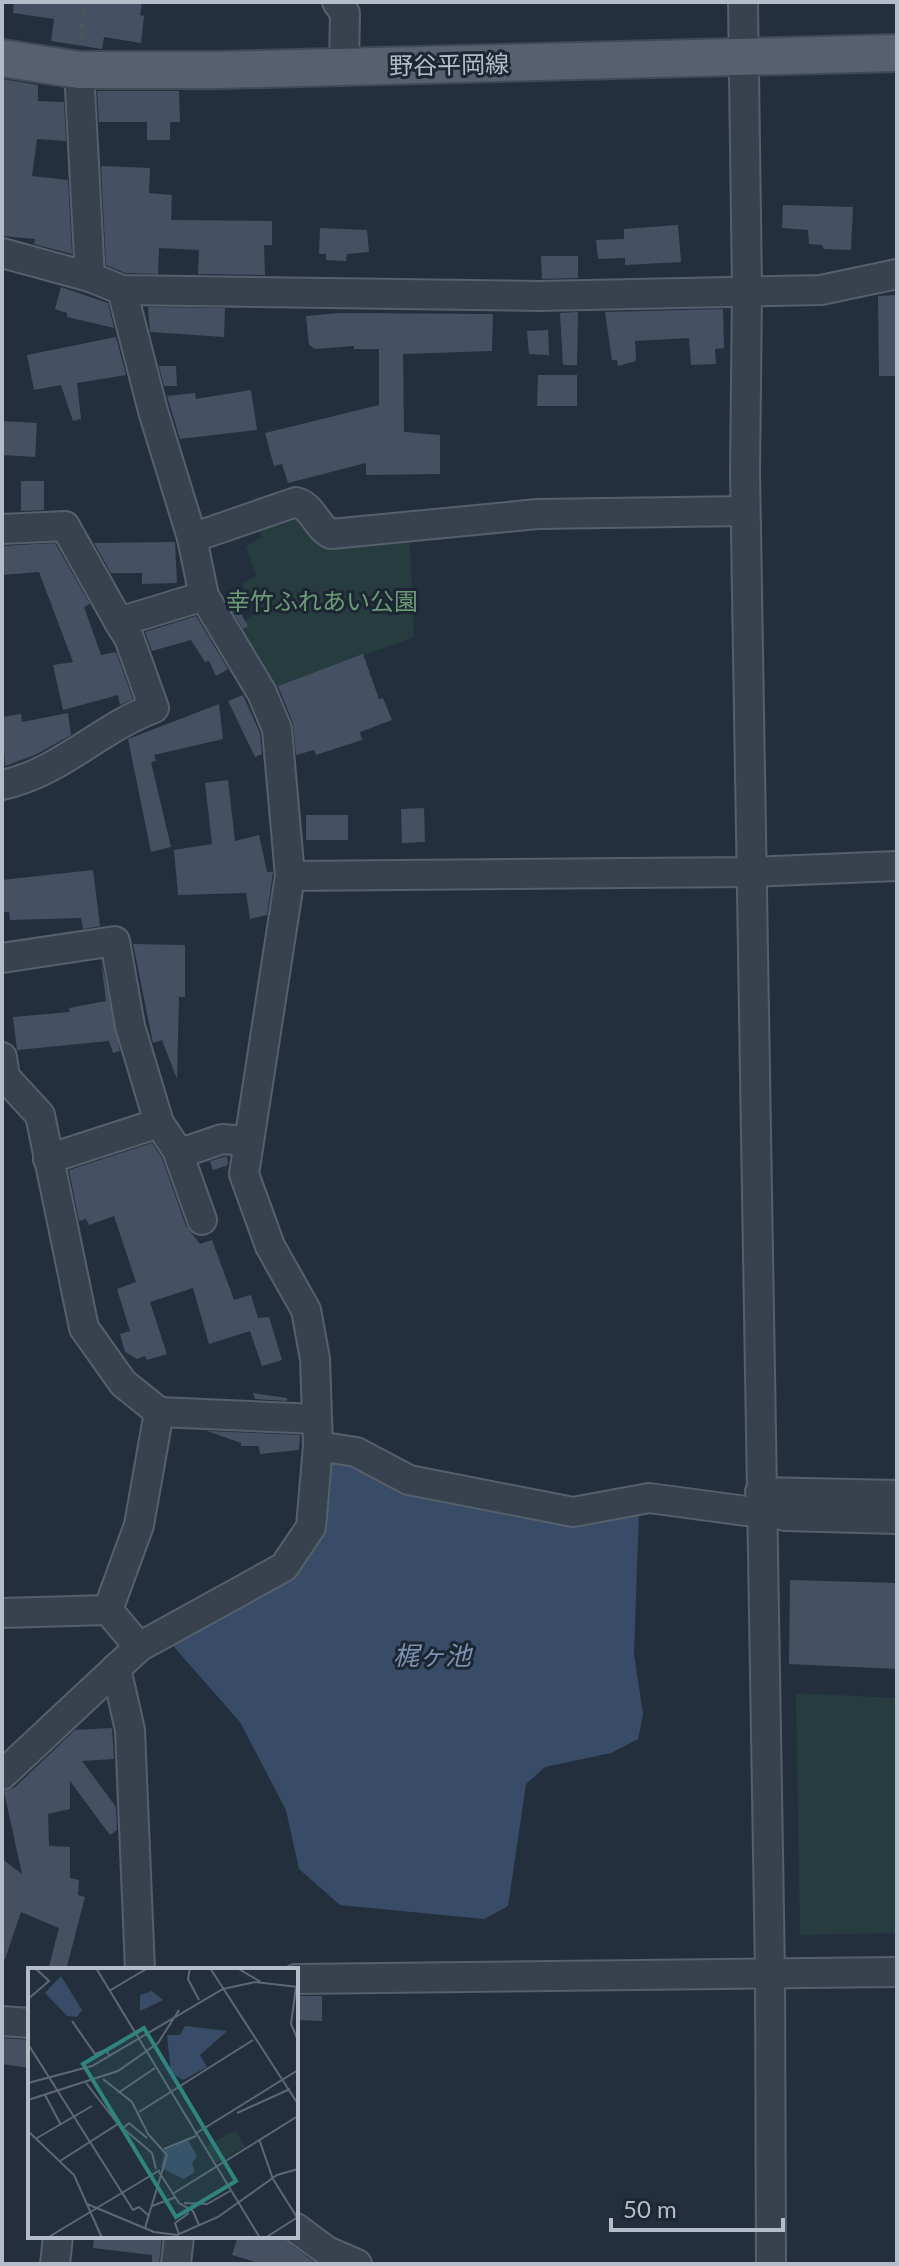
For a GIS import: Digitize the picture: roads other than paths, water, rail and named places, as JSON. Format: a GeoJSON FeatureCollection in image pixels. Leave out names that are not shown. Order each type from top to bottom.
{"type":"FeatureCollection","features":[{"type":"Feature","properties":{"kind":"main road","name":"野谷平岡線"},"geometry":{"type":"LineString","coordinates":[[2,58],[79,70],[344,67],[897,53]]}},
{"type":"Feature","properties":{"kind":"street"},"geometry":{"type":"LineString","coordinates":[[337,2],[345,13],[344,67]]}},
{"type":"Feature","properties":{"kind":"street"},"geometry":{"type":"LineString","coordinates":[[743,2],[750,872],[769,1507],[771,2264]]}},
{"type":"Feature","properties":{"kind":"street"},"geometry":{"type":"LineString","coordinates":[[79,70],[90,277]]}},
{"type":"Feature","properties":{"kind":"street"},"geometry":{"type":"LineString","coordinates":[[2,253],[90,277],[122,290],[508,296],[821,290],[897,274]]}},
{"type":"Feature","properties":{"kind":"street"},"geometry":{"type":"LineString","coordinates":[[2,1775],[139,1647],[284,1567],[311,1527],[318,1433],[315,1359],[306,1310],[270,1246],[244,1174],[290,876],[277,729],[262,693],[204,596],[192,538],[153,411],[122,290]]}},
{"type":"Feature","properties":{"kind":"street"},"geometry":{"type":"LineString","coordinates":[[192,538],[296,502],[304,504],[324,531],[331,534],[538,514],[745,511]]}},
{"type":"Feature","properties":{"kind":"street"},"geometry":{"type":"LineString","coordinates":[[2,529],[65,526],[129,638],[154,708],[121,720],[42,773],[2,785]]}},
{"type":"Feature","properties":{"kind":"street"},"geometry":{"type":"LineString","coordinates":[[119,622],[204,596]]}},
{"type":"Feature","properties":{"kind":"street"},"geometry":{"type":"LineString","coordinates":[[290,876],[750,872],[897,866]]}},
{"type":"Feature","properties":{"kind":"street"},"geometry":{"type":"LineString","coordinates":[[2,958],[115,941],[130,1026],[159,1123],[177,1150],[202,1220]]}},
{"type":"Feature","properties":{"kind":"street"},"geometry":{"type":"LineString","coordinates":[[2,1057],[5,1077],[40,1115],[84,1328],[123,1383],[159,1412],[318,1433],[409,1480],[573,1512],[649,1498],[897,1519]]}},
{"type":"Feature","properties":{"kind":"street"},"geometry":{"type":"LineString","coordinates":[[48,1159],[159,1123]]}},
{"type":"Feature","properties":{"kind":"street"},"geometry":{"type":"LineString","coordinates":[[177,1150],[190,1150],[222,1139],[248,1141]]}},
{"type":"Feature","properties":{"kind":"street"},"geometry":{"type":"LineString","coordinates":[[108,1610],[139,1525],[159,1412]]}},
{"type":"Feature","properties":{"kind":"street"},"geometry":{"type":"LineString","coordinates":[[769,1507],[897,1495]]}},
{"type":"Feature","properties":{"kind":"street"},"geometry":{"type":"LineString","coordinates":[[108,1610],[139,1647]]}},
{"type":"Feature","properties":{"kind":"street"},"geometry":{"type":"LineString","coordinates":[[2,1613],[108,1610]]}},
{"type":"Feature","properties":{"kind":"street"},"geometry":{"type":"LineString","coordinates":[[116,1668],[130,1730],[140,1968]]}},
{"type":"Feature","properties":{"kind":"street"},"geometry":{"type":"LineString","coordinates":[[298,1979],[897,1972]]}},
{"type":"Feature","properties":{"kind":"street"},"geometry":{"type":"LineString","coordinates":[[2,2021],[28,2023]]}},
{"type":"Feature","properties":{"kind":"street"},"geometry":{"type":"LineString","coordinates":[[298,2229],[327,2251],[357,2264]]}},
{"type":"Feature","properties":{"kind":"street"},"geometry":{"type":"LineString","coordinates":[[55,2264],[58,2238]]}},
{"type":"Feature","properties":{"kind":"street"},"geometry":{"type":"LineString","coordinates":[[176,2264],[179,2238]]}},
{"type":"Feature","properties":{"kind":"water","name":"梶ヶ池"},"geometry":{"type":"Polygon","coordinates":[[[342,1457],[639,1511],[634,1654],[643,1714],[638,1739],[611,1753],[545,1767],[526,1784],[508,1906],[484,1919],[340,1905],[299,1869],[286,1810],[240,1722],[167,1639],[298,1573],[318,1536],[329,1465],[342,1457]]]}},
{"type":"Feature","properties":{"kind":"park label","name":"幸竹ふれあい公園"},"geometry":{"type":"Point","coordinates":[322,600]}}]}
